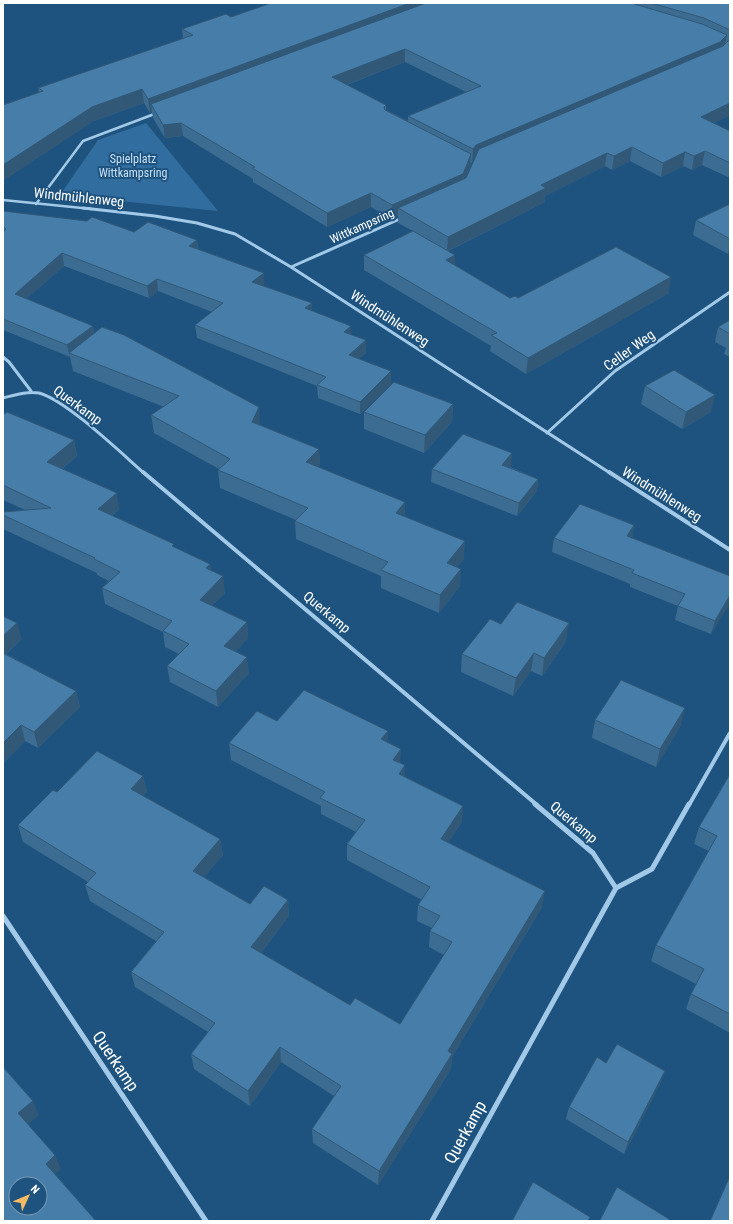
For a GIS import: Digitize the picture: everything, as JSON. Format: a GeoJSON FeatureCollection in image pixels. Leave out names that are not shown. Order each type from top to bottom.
{"type":"FeatureCollection","features":[{"type":"Feature","properties":{"kind":"street"},"geometry":{"type":"LineString","coordinates":[[36,204],[83,142],[160,111]]}},
{"type":"Feature","properties":{"kind":"street","name":"Windmühlenweg"},"geometry":{"type":"LineString","coordinates":[[3,200],[155,216],[197,223],[235,234],[291,267],[730,550]]}},
{"type":"Feature","properties":{"kind":"street","name":"Wittkampsring"},"geometry":{"type":"LineString","coordinates":[[291,267],[406,216]]}},
{"type":"Feature","properties":{"kind":"street","name":"Celler Weg"},"geometry":{"type":"LineString","coordinates":[[547,433],[615,371],[730,292]]}},
{"type":"Feature","properties":{"kind":"street"},"geometry":{"type":"LineString","coordinates":[[3,357],[9,362],[32,391]]}},
{"type":"Feature","properties":{"kind":"street","name":"Querkamp"},"geometry":{"type":"LineString","coordinates":[[3,398],[32,391],[49,396],[71,411],[593,853],[616,888],[432,1221]]}},
{"type":"Feature","properties":{"kind":"street"},"geometry":{"type":"LineString","coordinates":[[616,888],[652,869],[730,733]]}},
{"type":"Feature","properties":{"kind":"street","name":"Querkamp"},"geometry":{"type":"LineString","coordinates":[[3,916],[206,1221]]}},
{"type":"Feature","properties":{"kind":"green space","name":"Spielplatz Wittkampsring"},"geometry":{"type":"Polygon","coordinates":[[[146,123],[218,211],[60,195],[98,140],[146,123]]]}},
{"type":"Feature","properties":{"kind":"building"},"geometry":{"type":"Polygon","coordinates":[[[271,3],[410,3],[148,99],[142,89],[92,107],[3,165],[3,105],[43,91],[38,88],[193,35],[182,29],[226,14],[231,17],[271,3]]]}},
{"type":"Feature","properties":{"kind":"building"},"geometry":{"type":"Polygon","coordinates":[[[426,3],[631,3],[702,24],[727,35],[720,42],[476,145],[473,149],[408,116],[481,86],[405,49],[332,77],[386,105],[384,107],[385,110],[471,154],[463,174],[392,205],[371,193],[327,213],[252,168],[255,167],[181,123],[163,125],[151,104],[426,3]]]}},
{"type":"Feature","properties":{"kind":"building"},"geometry":{"type":"Polygon","coordinates":[[[651,3],[730,3],[730,30],[704,18],[651,3]]]}},
{"type":"Feature","properties":{"kind":"building"},"geometry":{"type":"Polygon","coordinates":[[[730,39],[730,103],[701,117],[730,131],[730,163],[705,151],[694,156],[685,152],[663,163],[632,147],[614,156],[607,153],[541,185],[546,188],[448,237],[398,208],[466,178],[479,149],[723,46],[730,39]]]}},
{"type":"Feature","properties":{"kind":"building"},"geometry":{"type":"Polygon","coordinates":[[[730,204],[730,239],[696,220],[730,204]]]}},
{"type":"Feature","properties":{"kind":"building"},"geometry":{"type":"Polygon","coordinates":[[[3,211],[87,221],[92,217],[134,232],[148,222],[197,240],[189,246],[264,273],[252,282],[312,303],[305,308],[351,326],[344,332],[366,340],[349,355],[391,371],[360,402],[317,385],[326,377],[195,325],[223,303],[157,279],[147,286],[62,253],[15,294],[93,326],[67,345],[3,319],[3,232],[6,229],[3,226],[3,211]]]}},
{"type":"Feature","properties":{"kind":"building"},"geometry":{"type":"Polygon","coordinates":[[[413,231],[455,255],[446,260],[510,298],[515,296],[518,298],[616,247],[671,277],[528,358],[491,335],[497,333],[364,255],[413,231]]]}},
{"type":"Feature","properties":{"kind":"building"},"geometry":{"type":"Polygon","coordinates":[[[730,320],[730,334],[718,327],[730,320]]]}},
{"type":"Feature","properties":{"kind":"building"},"geometry":{"type":"Polygon","coordinates":[[[102,327],[124,335],[259,407],[252,422],[319,449],[306,462],[405,502],[396,513],[465,541],[447,563],[461,569],[440,595],[381,570],[388,562],[295,521],[308,508],[218,470],[230,459],[151,415],[179,396],[69,353],[102,327]]]}},
{"type":"Feature","properties":{"kind":"building"},"geometry":{"type":"Polygon","coordinates":[[[674,370],[715,395],[686,412],[645,386],[674,370]]]}},
{"type":"Feature","properties":{"kind":"building"},"geometry":{"type":"Polygon","coordinates":[[[394,382],[453,404],[425,435],[364,412],[394,382]]]}},
{"type":"Feature","properties":{"kind":"building"},"geometry":{"type":"Polygon","coordinates":[[[7,412],[74,440],[47,462],[117,493],[98,509],[174,544],[172,546],[210,564],[206,568],[223,576],[200,600],[247,622],[224,646],[247,657],[216,691],[167,666],[189,644],[163,631],[172,621],[102,588],[120,572],[94,559],[95,558],[3,515],[3,512],[51,508],[3,485],[3,415],[7,412]]]}},
{"type":"Feature","properties":{"kind":"building"},"geometry":{"type":"Polygon","coordinates":[[[463,434],[512,453],[502,465],[538,479],[519,503],[432,469],[463,434]]]}},
{"type":"Feature","properties":{"kind":"building"},"geometry":{"type":"Polygon","coordinates":[[[580,504],[634,525],[627,536],[730,576],[730,595],[715,621],[678,606],[685,594],[632,573],[634,570],[554,538],[580,504]]]}},
{"type":"Feature","properties":{"kind":"building"},"geometry":{"type":"Polygon","coordinates":[[[517,602],[569,623],[544,658],[534,653],[516,678],[462,654],[490,619],[501,624],[517,602]]]}},
{"type":"Feature","properties":{"kind":"building"},"geometry":{"type":"Polygon","coordinates":[[[3,616],[17,623],[3,636],[3,616]]]}},
{"type":"Feature","properties":{"kind":"building"},"geometry":{"type":"Polygon","coordinates":[[[3,653],[76,691],[34,732],[21,725],[3,743],[3,653]]]}},
{"type":"Feature","properties":{"kind":"building"},"geometry":{"type":"Polygon","coordinates":[[[621,680],[685,708],[660,749],[595,720],[621,680]]]}},
{"type":"Feature","properties":{"kind":"building"},"geometry":{"type":"Polygon","coordinates":[[[304,690],[388,731],[381,739],[401,749],[393,760],[405,765],[399,774],[463,806],[441,839],[545,891],[448,1051],[452,1054],[379,1171],[312,1129],[341,1086],[280,1047],[248,1091],[191,1054],[215,1023],[131,972],[164,932],[85,885],[96,873],[18,825],[53,790],[57,792],[97,751],[143,776],[131,789],[220,839],[193,871],[250,904],[264,886],[288,900],[251,947],[350,1005],[355,998],[400,1024],[452,942],[430,931],[440,916],[418,905],[430,887],[347,844],[365,820],[320,798],[325,792],[229,743],[257,711],[277,721],[304,690]]]}},
{"type":"Feature","properties":{"kind":"building"},"geometry":{"type":"Polygon","coordinates":[[[730,774],[730,1014],[691,994],[704,969],[656,945],[717,836],[699,827],[730,774]]]}},
{"type":"Feature","properties":{"kind":"building"},"geometry":{"type":"Polygon","coordinates":[[[617,1044],[665,1071],[628,1142],[569,1107],[597,1057],[606,1063],[617,1044]]]}},
{"type":"Feature","properties":{"kind":"building"},"geometry":{"type":"Polygon","coordinates":[[[3,1067],[33,1101],[18,1113],[55,1155],[46,1164],[96,1221],[3,1221],[3,1067]]]}},
{"type":"Feature","properties":{"kind":"building"},"geometry":{"type":"Polygon","coordinates":[[[730,1176],[730,1221],[710,1221],[730,1176]]]}},
{"type":"Feature","properties":{"kind":"building"},"geometry":{"type":"Polygon","coordinates":[[[533,1182],[590,1217],[588,1221],[512,1221],[533,1182]]]}},
{"type":"Feature","properties":{"kind":"building"},"geometry":{"type":"Polygon","coordinates":[[[617,1187],[669,1219],[668,1221],[601,1221],[600,1220],[617,1187]]]}}]}
